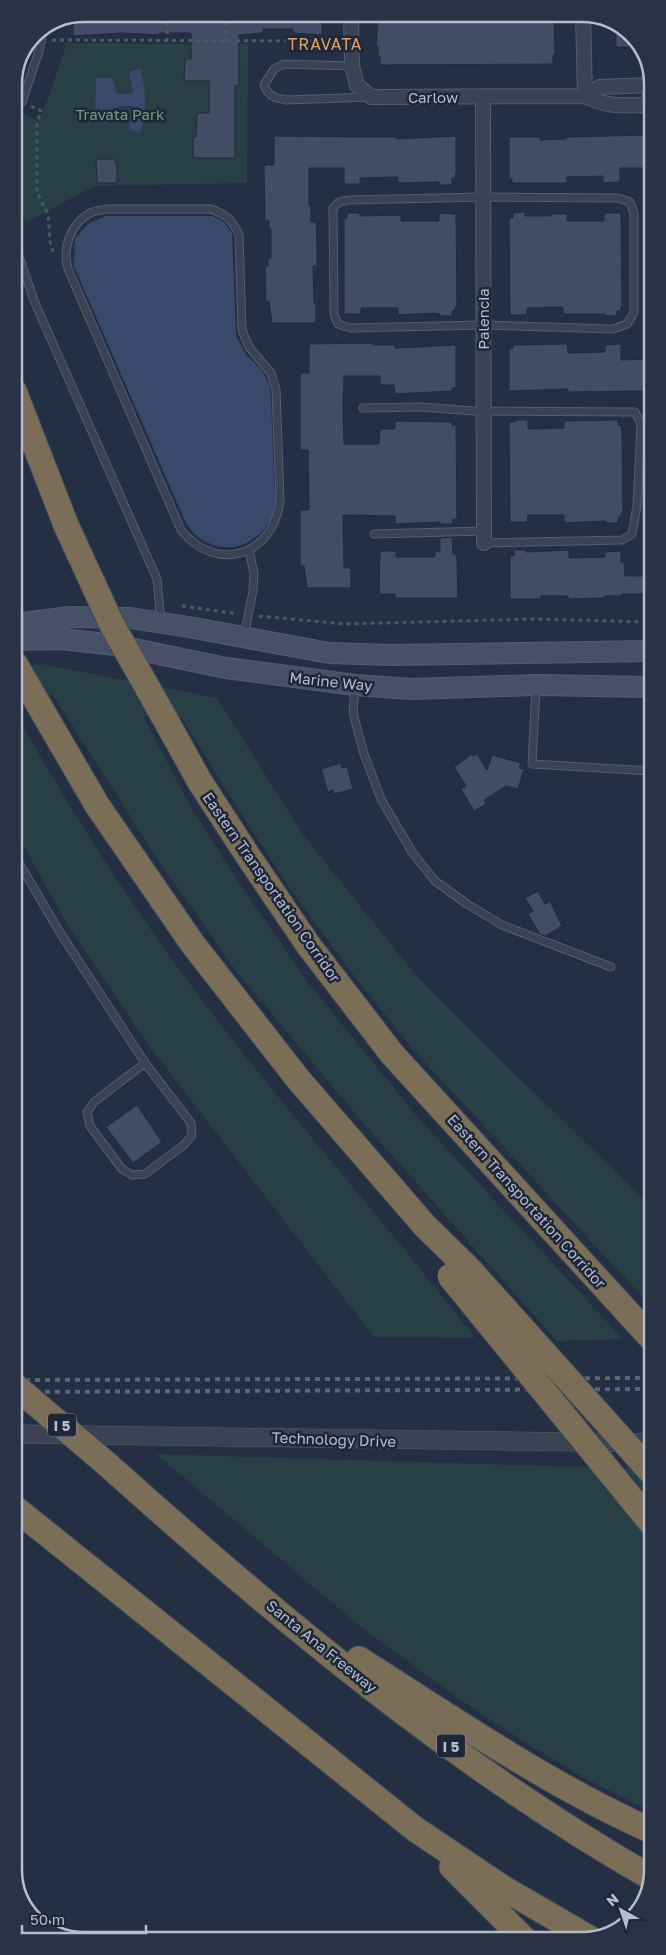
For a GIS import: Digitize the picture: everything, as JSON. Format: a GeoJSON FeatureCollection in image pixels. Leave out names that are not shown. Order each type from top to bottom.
{"type":"FeatureCollection","features":[{"type":"Feature","properties":{"kind":"highway","name":"Eastern Transportation Corridor"},"geometry":{"type":"LineString","coordinates":[[23,415],[66,525],[112,624],[200,782],[248,856],[315,953],[392,1054],[644,1330]]}},
{"type":"Feature","properties":{"kind":"highway"},"geometry":{"type":"LineString","coordinates":[[23,679],[97,805],[192,943],[298,1079],[425,1226],[644,1514]]}},
{"type":"Feature","properties":{"kind":"highway"},"geometry":{"type":"LineString","coordinates":[[459,1273],[644,1466]]}},
{"type":"Feature","properties":{"kind":"highway","name":"Santa Ana Freeway"},"geometry":{"type":"LineString","coordinates":[[23,1392],[108,1464],[211,1557],[403,1712],[570,1828],[644,1872]]}},
{"type":"Feature","properties":{"kind":"highway"},"geometry":{"type":"LineString","coordinates":[[23,1516],[415,1829],[503,1888],[579,1932]]}},
{"type":"Feature","properties":{"kind":"highway"},"geometry":{"type":"LineString","coordinates":[[263,1599],[542,1775],[618,1816],[644,1827]]}},
{"type":"Feature","properties":{"kind":"highway"},"geometry":{"type":"LineString","coordinates":[[415,1829],[517,1932]]}},
{"type":"Feature","properties":{"kind":"main road","name":"Marine Way"},"geometry":{"type":"LineString","coordinates":[[23,623],[70,617],[130,618],[160,612],[244,637],[338,653],[391,655],[644,651]]}},
{"type":"Feature","properties":{"kind":"main road","name":"Marine Way"},"geometry":{"type":"LineString","coordinates":[[23,640],[61,639],[115,645],[226,668],[355,685],[412,689],[536,685],[644,687]]}},
{"type":"Feature","properties":{"kind":"street"},"geometry":{"type":"LineString","coordinates":[[351,23],[352,66],[357,85],[371,97]]}},
{"type":"Feature","properties":{"kind":"street"},"geometry":{"type":"LineString","coordinates":[[584,23],[586,96]]}},
{"type":"Feature","properties":{"kind":"street","name":"Carlow"},"geometry":{"type":"LineString","coordinates":[[586,96],[600,87],[644,85]]}},
{"type":"Feature","properties":{"kind":"street","name":"Palencia"},"geometry":{"type":"LineString","coordinates":[[482,96],[484,537]]}},
{"type":"Feature","properties":{"kind":"street","name":"Carlow"},"geometry":{"type":"LineString","coordinates":[[371,97],[586,96],[599,103],[627,106],[644,105]]}},
{"type":"Feature","properties":{"kind":"street","name":"Technology Drive"},"geometry":{"type":"LineString","coordinates":[[23,1434],[179,1435],[429,1442],[644,1443]]}},
{"type":"Feature","properties":{"kind":"lane"},"geometry":{"type":"LineString","coordinates":[[23,99],[40,42]]}},
{"type":"Feature","properties":{"kind":"lane"},"geometry":{"type":"LineString","coordinates":[[352,66],[284,64],[274,69],[264,85],[268,94],[287,100],[371,97]]}},
{"type":"Feature","properties":{"kind":"lane"},"geometry":{"type":"LineString","coordinates":[[483,197],[618,198],[630,202],[634,213],[634,313],[627,324],[613,329],[483,325],[350,328],[338,324],[334,314],[332,208],[339,202],[350,200],[483,197]]}},
{"type":"Feature","properties":{"kind":"lane"},"geometry":{"type":"LineString","coordinates":[[106,209],[212,209],[234,222],[239,235],[242,330],[250,347],[271,373],[276,389],[279,514],[272,530],[262,542],[249,550],[235,555],[222,554],[204,549],[189,540],[181,530],[65,260],[66,247],[70,235],[78,223],[91,213],[106,209]]}},
{"type":"Feature","properties":{"kind":"lane"},"geometry":{"type":"LineString","coordinates":[[23,268],[35,303],[158,579],[160,612]]}},
{"type":"Feature","properties":{"kind":"lane"},"geometry":{"type":"LineString","coordinates":[[363,408],[422,407],[484,411],[635,412],[641,424],[637,506],[632,534],[622,540],[374,534]]}},
{"type":"Feature","properties":{"kind":"lane"},"geometry":{"type":"LineString","coordinates":[[244,637],[254,574],[249,550]]}},
{"type":"Feature","properties":{"kind":"lane"},"geometry":{"type":"LineString","coordinates":[[355,685],[353,713],[364,754],[381,800],[412,852],[435,881],[467,904],[502,925],[611,967]]}},
{"type":"Feature","properties":{"kind":"lane"},"geometry":{"type":"LineString","coordinates":[[536,685],[532,764],[644,770]]}},
{"type":"Feature","properties":{"kind":"lane"},"geometry":{"type":"LineString","coordinates":[[23,870],[59,931],[145,1064],[191,1123],[192,1135],[185,1144],[145,1174],[132,1175],[122,1169],[90,1126],[87,1112],[94,1102],[145,1064]]}},
{"type":"Feature","properties":{"kind":"path"},"geometry":{"type":"LineString","coordinates":[[167,23],[167,41]]}},
{"type":"Feature","properties":{"kind":"path"},"geometry":{"type":"LineString","coordinates":[[226,23],[226,41]]}},
{"type":"Feature","properties":{"kind":"path"},"geometry":{"type":"LineString","coordinates":[[46,36],[64,41],[352,41]]}},
{"type":"Feature","properties":{"kind":"path"},"geometry":{"type":"LineString","coordinates":[[23,102],[41,111],[37,123],[37,192],[48,214],[50,241],[54,255],[59,260],[65,260]]}},
{"type":"Feature","properties":{"kind":"path"},"geometry":{"type":"LineString","coordinates":[[160,612],[248,615],[345,624],[533,619],[644,622]]}},
{"type":"Feature","properties":{"kind":"green space","name":"Travata Park"},"geometry":{"type":"Polygon","coordinates":[[[67,43],[248,44],[247,183],[95,186],[26,222],[23,216],[23,114],[38,121],[46,104],[67,43]]]}},
{"type":"Feature","properties":{"kind":"green space"},"geometry":{"type":"Polygon","coordinates":[[[42,664],[217,698],[304,836],[415,974],[491,1051],[644,1199],[644,1298],[411,1047],[355,977],[293,893],[181,717],[143,716],[192,809],[237,880],[306,980],[420,1120],[623,1339],[557,1341],[358,1117],[237,972],[158,860],[53,695],[23,693],[23,665],[42,664]]]}},
{"type":"Feature","properties":{"kind":"green space"},"geometry":{"type":"Polygon","coordinates":[[[23,726],[94,844],[181,972],[272,1089],[475,1338],[374,1337],[153,1051],[68,926],[23,844],[23,726]]]}},
{"type":"Feature","properties":{"kind":"green space"},"geometry":{"type":"Polygon","coordinates":[[[156,1454],[644,1469],[644,1808],[586,1779],[518,1738],[452,1694],[361,1627],[156,1454]]]}},
{"type":"Feature","properties":{"kind":"water"},"geometry":{"type":"Polygon","coordinates":[[[140,68],[145,100],[143,125],[140,133],[129,128],[132,106],[117,106],[114,123],[95,123],[96,78],[112,78],[117,94],[131,94],[133,91],[129,72],[140,68]]]}},
{"type":"Feature","properties":{"kind":"water"},"geometry":{"type":"Polygon","coordinates":[[[105,216],[212,216],[224,222],[232,233],[236,336],[247,356],[261,369],[269,384],[271,400],[275,508],[263,530],[249,542],[233,547],[212,544],[192,532],[185,521],[74,266],[75,239],[88,224],[105,216]]]}},
{"type":"Feature","properties":{"kind":"building"},"geometry":{"type":"Polygon","coordinates":[[[85,23],[322,23],[322,35],[293,33],[293,29],[263,29],[263,33],[239,35],[239,85],[235,86],[235,158],[193,158],[193,137],[196,137],[197,113],[209,113],[209,81],[184,81],[185,59],[191,59],[191,33],[160,33],[160,35],[122,33],[73,36],[73,24],[85,23]]]}},
{"type":"Feature","properties":{"kind":"building"},"geometry":{"type":"Polygon","coordinates":[[[377,23],[554,23],[555,55],[553,55],[553,64],[380,65],[378,47],[376,47],[377,23]]]}},
{"type":"Feature","properties":{"kind":"building"},"geometry":{"type":"Polygon","coordinates":[[[616,34],[630,46],[630,47],[616,47],[616,34]]]}},
{"type":"Feature","properties":{"kind":"building"},"geometry":{"type":"Polygon","coordinates":[[[644,135],[644,168],[620,168],[620,182],[603,183],[603,176],[567,177],[567,183],[512,183],[512,179],[509,179],[509,137],[540,137],[540,140],[566,139],[566,137],[644,135]]]}},
{"type":"Feature","properties":{"kind":"building"},"geometry":{"type":"Polygon","coordinates":[[[274,136],[397,137],[397,139],[456,136],[456,172],[455,178],[452,178],[452,185],[439,185],[439,182],[398,183],[398,177],[360,178],[360,184],[344,184],[344,168],[309,168],[311,222],[316,222],[317,266],[313,266],[316,323],[272,323],[269,301],[266,302],[265,266],[268,266],[268,258],[271,258],[271,229],[269,229],[269,221],[265,221],[264,165],[274,165],[274,136]]]}},
{"type":"Feature","properties":{"kind":"building"},"geometry":{"type":"Polygon","coordinates":[[[96,159],[115,159],[117,164],[117,183],[97,183],[96,159]]]}},
{"type":"Feature","properties":{"kind":"building"},"geometry":{"type":"Polygon","coordinates":[[[525,212],[525,216],[567,214],[567,221],[604,221],[604,213],[621,213],[622,306],[621,311],[617,311],[617,316],[605,316],[605,314],[563,314],[563,307],[527,308],[527,315],[510,315],[509,218],[513,218],[513,213],[525,212]]]}},
{"type":"Feature","properties":{"kind":"building"},"geometry":{"type":"Polygon","coordinates":[[[347,213],[360,213],[360,216],[401,215],[401,221],[439,221],[439,213],[456,214],[457,307],[452,311],[452,316],[440,316],[440,314],[434,313],[398,315],[398,308],[361,308],[361,314],[344,314],[344,218],[347,218],[347,213]]]}},
{"type":"Feature","properties":{"kind":"building"},"geometry":{"type":"Polygon","coordinates":[[[373,343],[373,345],[395,345],[395,348],[456,345],[456,388],[452,388],[452,391],[395,394],[394,385],[380,385],[380,376],[344,376],[343,407],[344,444],[379,444],[380,429],[395,429],[395,421],[452,422],[452,425],[456,425],[457,519],[453,519],[453,524],[440,524],[440,522],[395,524],[395,516],[343,515],[344,568],[351,568],[351,588],[307,588],[304,566],[300,566],[300,510],[309,510],[308,450],[300,450],[300,373],[309,373],[309,344],[373,343]]]}},
{"type":"Feature","properties":{"kind":"building"},"geometry":{"type":"Polygon","coordinates":[[[567,344],[568,353],[605,352],[605,345],[621,344],[621,360],[644,359],[644,391],[568,392],[568,389],[509,391],[509,349],[513,348],[513,345],[567,344]]]}},
{"type":"Feature","properties":{"kind":"building"},"geometry":{"type":"Polygon","coordinates":[[[515,420],[528,420],[528,429],[564,428],[564,421],[618,420],[618,425],[621,425],[622,434],[623,513],[621,513],[621,517],[618,517],[618,523],[606,523],[605,521],[564,523],[564,515],[528,515],[527,522],[510,522],[509,422],[515,422],[515,420]]]}},
{"type":"Feature","properties":{"kind":"building"},"geometry":{"type":"Polygon","coordinates":[[[452,537],[453,554],[456,554],[457,558],[458,598],[395,598],[395,594],[379,594],[380,551],[396,551],[396,557],[435,557],[435,551],[440,551],[440,538],[452,537]]]}},
{"type":"Feature","properties":{"kind":"building"},"geometry":{"type":"Polygon","coordinates":[[[514,550],[526,550],[526,552],[569,550],[569,558],[605,557],[605,552],[621,551],[621,562],[624,562],[625,576],[644,576],[644,594],[622,594],[622,596],[605,596],[605,598],[568,599],[568,596],[541,596],[541,599],[510,599],[510,556],[514,556],[514,550]]]}},
{"type":"Feature","properties":{"kind":"building"},"geometry":{"type":"Polygon","coordinates":[[[472,754],[473,756],[477,754],[487,770],[492,755],[521,763],[519,768],[524,769],[518,789],[506,786],[484,800],[486,804],[474,811],[461,789],[466,786],[454,767],[472,754]]]}},
{"type":"Feature","properties":{"kind":"building"},"geometry":{"type":"Polygon","coordinates":[[[341,763],[342,768],[347,767],[353,789],[334,794],[333,790],[328,792],[321,769],[341,763]]]}},
{"type":"Feature","properties":{"kind":"building"},"geometry":{"type":"Polygon","coordinates":[[[538,891],[545,904],[550,901],[562,926],[545,936],[540,934],[528,914],[533,911],[525,898],[538,891]]]}},
{"type":"Feature","properties":{"kind":"building"},"geometry":{"type":"Polygon","coordinates":[[[137,1105],[162,1142],[133,1163],[106,1127],[137,1105]]]}},
{"type":"Feature","properties":{"kind":"railway"},"geometry":{"type":"LineString","coordinates":[[23,1380],[644,1378]]}},
{"type":"Feature","properties":{"kind":"railway"},"geometry":{"type":"LineString","coordinates":[[23,1392],[644,1389]]}},
{"type":"Feature","properties":{"kind":"district","name":"TRAVATA"},"geometry":{"type":"Point","coordinates":[325,44]}}]}
